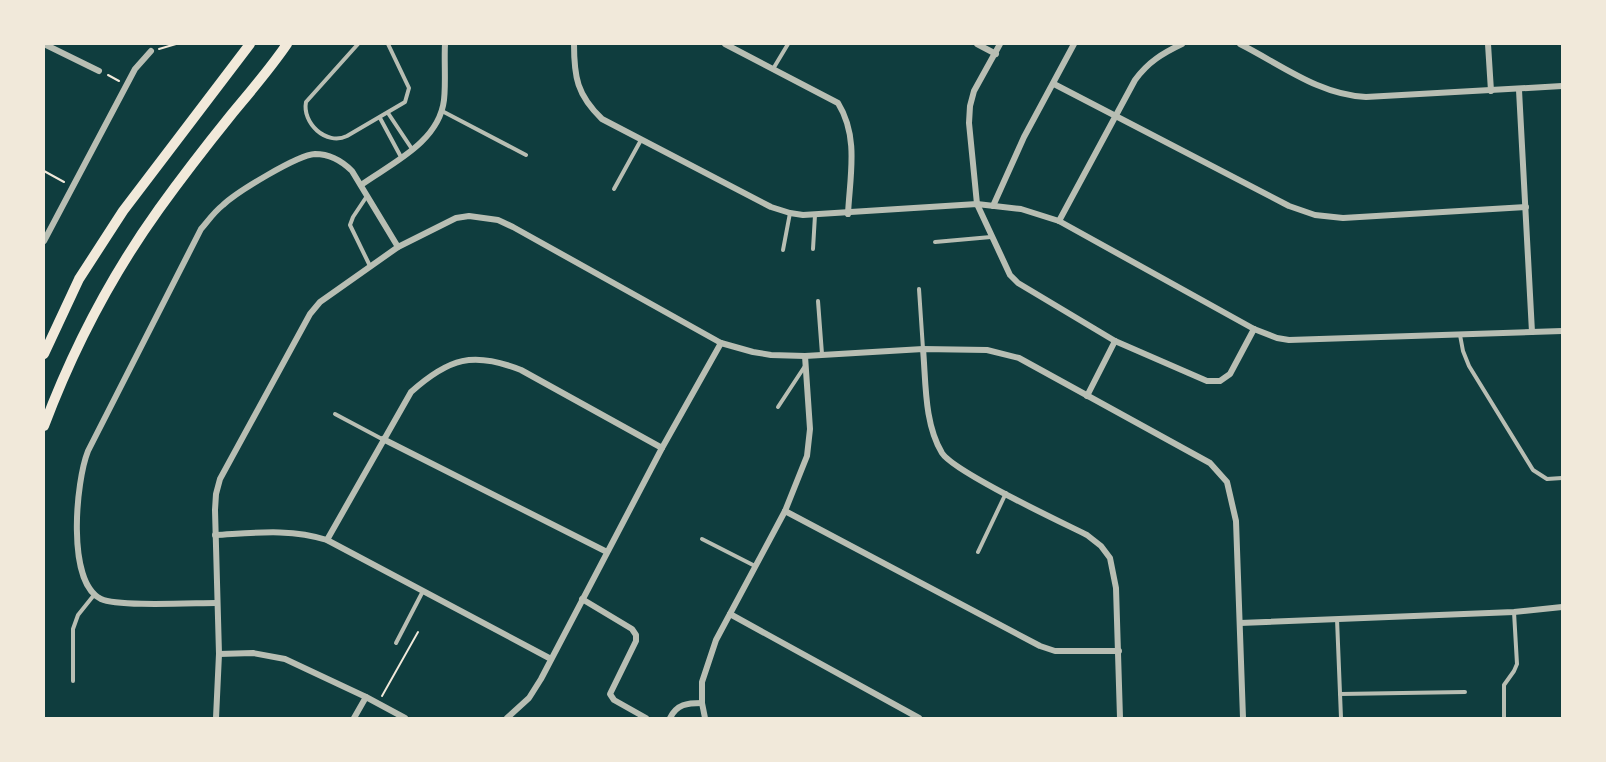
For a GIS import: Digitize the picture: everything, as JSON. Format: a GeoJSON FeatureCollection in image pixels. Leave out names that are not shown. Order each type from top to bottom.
{"type":"FeatureCollection","features":[{"type":"Feature","properties":{"kind":"main road"},"geometry":{"type":"LineString","coordinates":[[44,354],[79,279],[123,212],[250,44]]}},
{"type":"Feature","properties":{"kind":"main road"},"geometry":{"type":"LineString","coordinates":[[44,426],[58,386],[100,300],[138,239],[206,147],[287,44]]}},
{"type":"Feature","properties":{"kind":"street"},"geometry":{"type":"LineString","coordinates":[[44,44],[99,71]]}},
{"type":"Feature","properties":{"kind":"street"},"geometry":{"type":"LineString","coordinates":[[361,185],[429,135],[442,111],[444,100],[445,44]]}},
{"type":"Feature","properties":{"kind":"street"},"geometry":{"type":"LineString","coordinates":[[574,44],[574,68],[582,96],[602,119],[771,207],[790,213],[848,214],[977,204],[1021,209],[1059,221],[1254,329],[1277,338],[1302,340],[1563,331]]}},
{"type":"Feature","properties":{"kind":"street"},"geometry":{"type":"LineString","coordinates":[[725,44],[838,103],[847,118],[852,141],[848,214]]}},
{"type":"Feature","properties":{"kind":"street"},"geometry":{"type":"LineString","coordinates":[[977,44],[996,54]]}},
{"type":"Feature","properties":{"kind":"street"},"geometry":{"type":"LineString","coordinates":[[1000,44],[974,92],[969,123],[977,204],[990,237],[1010,275],[1018,283],[1114,341],[1207,381],[1214,382],[1230,374],[1254,329]]}},
{"type":"Feature","properties":{"kind":"street"},"geometry":{"type":"LineString","coordinates":[[993,207],[1024,137],[1074,44]]}},
{"type":"Feature","properties":{"kind":"street"},"geometry":{"type":"LineString","coordinates":[[1059,221],[1143,70],[1161,54],[1182,44]]}},
{"type":"Feature","properties":{"kind":"street"},"geometry":{"type":"LineString","coordinates":[[1240,44],[1254,47],[1324,90],[1345,95],[1366,97],[1563,86]]}},
{"type":"Feature","properties":{"kind":"street"},"geometry":{"type":"LineString","coordinates":[[1488,44],[1491,91]]}},
{"type":"Feature","properties":{"kind":"street"},"geometry":{"type":"LineString","coordinates":[[44,241],[139,62],[151,51]]}},
{"type":"Feature","properties":{"kind":"street"},"geometry":{"type":"LineString","coordinates":[[1054,84],[1289,206],[1315,215],[1342,218],[1526,207]]}},
{"type":"Feature","properties":{"kind":"street"},"geometry":{"type":"LineString","coordinates":[[1519,90],[1532,332]]}},
{"type":"Feature","properties":{"kind":"street"},"geometry":{"type":"LineString","coordinates":[[216,603],[111,602],[94,595],[83,577],[80,566],[77,519],[79,481],[88,451],[201,229],[224,204],[285,165],[303,156],[314,154],[335,158],[352,171],[398,247]]}},
{"type":"Feature","properties":{"kind":"street"},"geometry":{"type":"LineString","coordinates":[[216,718],[219,654],[215,535],[216,494],[220,479],[310,314],[320,302],[398,247],[456,218],[469,216],[498,220],[513,227],[721,343],[771,355],[805,356],[923,349],[987,350],[1003,353],[1019,358],[1210,463],[1222,474],[1230,490],[1236,521],[1244,718]]}},
{"type":"Feature","properties":{"kind":"street"},"geometry":{"type":"LineString","coordinates":[[1087,396],[1114,341]]}},
{"type":"Feature","properties":{"kind":"street"},"geometry":{"type":"LineString","coordinates":[[512,717],[529,698],[551,659],[662,448],[721,343]]}},
{"type":"Feature","properties":{"kind":"street"},"geometry":{"type":"LineString","coordinates":[[923,349],[932,429],[943,454],[966,472],[1087,535],[1101,546],[1110,558],[1116,588],[1120,718]]}},
{"type":"Feature","properties":{"kind":"street"},"geometry":{"type":"LineString","coordinates":[[705,718],[702,682],[707,665],[730,614],[785,511],[803,469],[809,443],[810,415],[805,356]]}},
{"type":"Feature","properties":{"kind":"street"},"geometry":{"type":"LineString","coordinates":[[327,540],[411,392],[423,381],[448,365],[477,359],[498,361],[521,370],[662,448]]}},
{"type":"Feature","properties":{"kind":"street"},"geometry":{"type":"LineString","coordinates":[[383,439],[607,552]]}},
{"type":"Feature","properties":{"kind":"street"},"geometry":{"type":"LineString","coordinates":[[785,511],[1040,646],[1062,652],[1119,651]]}},
{"type":"Feature","properties":{"kind":"street"},"geometry":{"type":"LineString","coordinates":[[215,535],[282,531],[309,534],[327,540],[551,659]]}},
{"type":"Feature","properties":{"kind":"street"},"geometry":{"type":"LineString","coordinates":[[582,599],[632,629],[636,635],[636,641],[610,694],[614,700],[646,718]]}},
{"type":"Feature","properties":{"kind":"street"},"geometry":{"type":"LineString","coordinates":[[1240,623],[1514,612],[1563,607]]}},
{"type":"Feature","properties":{"kind":"street"},"geometry":{"type":"LineString","coordinates":[[730,614],[919,718]]}},
{"type":"Feature","properties":{"kind":"street"},"geometry":{"type":"LineString","coordinates":[[219,654],[253,653],[285,659],[405,718]]}},
{"type":"Feature","properties":{"kind":"street"},"geometry":{"type":"LineString","coordinates":[[354,718],[366,697]]}},
{"type":"Feature","properties":{"kind":"street"},"geometry":{"type":"LineString","coordinates":[[670,718],[674,710],[683,704],[702,703]]}},
{"type":"Feature","properties":{"kind":"lane"},"geometry":{"type":"LineString","coordinates":[[358,44],[308,97],[305,111],[321,135],[334,140],[347,136],[401,106],[409,93],[407,83],[388,44]]}},
{"type":"Feature","properties":{"kind":"lane"},"geometry":{"type":"LineString","coordinates":[[773,69],[788,44]]}},
{"type":"Feature","properties":{"kind":"lane"},"geometry":{"type":"LineString","coordinates":[[442,111],[526,154]]}},
{"type":"Feature","properties":{"kind":"lane"},"geometry":{"type":"LineString","coordinates":[[388,113],[412,149]]}},
{"type":"Feature","properties":{"kind":"lane"},"geometry":{"type":"LineString","coordinates":[[380,118],[401,157]]}},
{"type":"Feature","properties":{"kind":"lane"},"geometry":{"type":"LineString","coordinates":[[614,189],[641,140]]}},
{"type":"Feature","properties":{"kind":"lane"},"geometry":{"type":"LineString","coordinates":[[367,195],[352,217],[350,225],[370,266]]}},
{"type":"Feature","properties":{"kind":"lane"},"geometry":{"type":"LineString","coordinates":[[783,250],[790,213]]}},
{"type":"Feature","properties":{"kind":"lane"},"geometry":{"type":"LineString","coordinates":[[813,249],[815,215]]}},
{"type":"Feature","properties":{"kind":"lane"},"geometry":{"type":"LineString","coordinates":[[935,242],[990,237]]}},
{"type":"Feature","properties":{"kind":"lane"},"geometry":{"type":"LineString","coordinates":[[919,289],[923,349]]}},
{"type":"Feature","properties":{"kind":"lane"},"geometry":{"type":"LineString","coordinates":[[818,301],[822,354]]}},
{"type":"Feature","properties":{"kind":"lane"},"geometry":{"type":"LineString","coordinates":[[1460,335],[1469,366],[1533,470],[1547,479],[1563,478]]}},
{"type":"Feature","properties":{"kind":"lane"},"geometry":{"type":"LineString","coordinates":[[778,407],[805,365]]}},
{"type":"Feature","properties":{"kind":"lane"},"geometry":{"type":"LineString","coordinates":[[335,414],[383,439]]}},
{"type":"Feature","properties":{"kind":"lane"},"geometry":{"type":"LineString","coordinates":[[978,552],[1006,493]]}},
{"type":"Feature","properties":{"kind":"lane"},"geometry":{"type":"LineString","coordinates":[[702,539],[756,566]]}},
{"type":"Feature","properties":{"kind":"lane"},"geometry":{"type":"LineString","coordinates":[[396,643],[423,591]]}},
{"type":"Feature","properties":{"kind":"lane"},"geometry":{"type":"LineString","coordinates":[[73,681],[73,629],[78,615],[94,595]]}},
{"type":"Feature","properties":{"kind":"lane"},"geometry":{"type":"LineString","coordinates":[[1504,718],[1504,685],[1517,664],[1514,612]]}},
{"type":"Feature","properties":{"kind":"lane"},"geometry":{"type":"LineString","coordinates":[[1337,619],[1341,718]]}},
{"type":"Feature","properties":{"kind":"lane"},"geometry":{"type":"LineString","coordinates":[[1340,694],[1465,692]]}},
{"type":"Feature","properties":{"kind":"path"},"geometry":{"type":"LineString","coordinates":[[151,51],[176,44]]}},
{"type":"Feature","properties":{"kind":"path"},"geometry":{"type":"LineString","coordinates":[[99,71],[127,85]]}},
{"type":"Feature","properties":{"kind":"path"},"geometry":{"type":"LineString","coordinates":[[44,171],[72,187]]}},
{"type":"Feature","properties":{"kind":"path"},"geometry":{"type":"LineString","coordinates":[[377,703],[418,633]]}}]}
